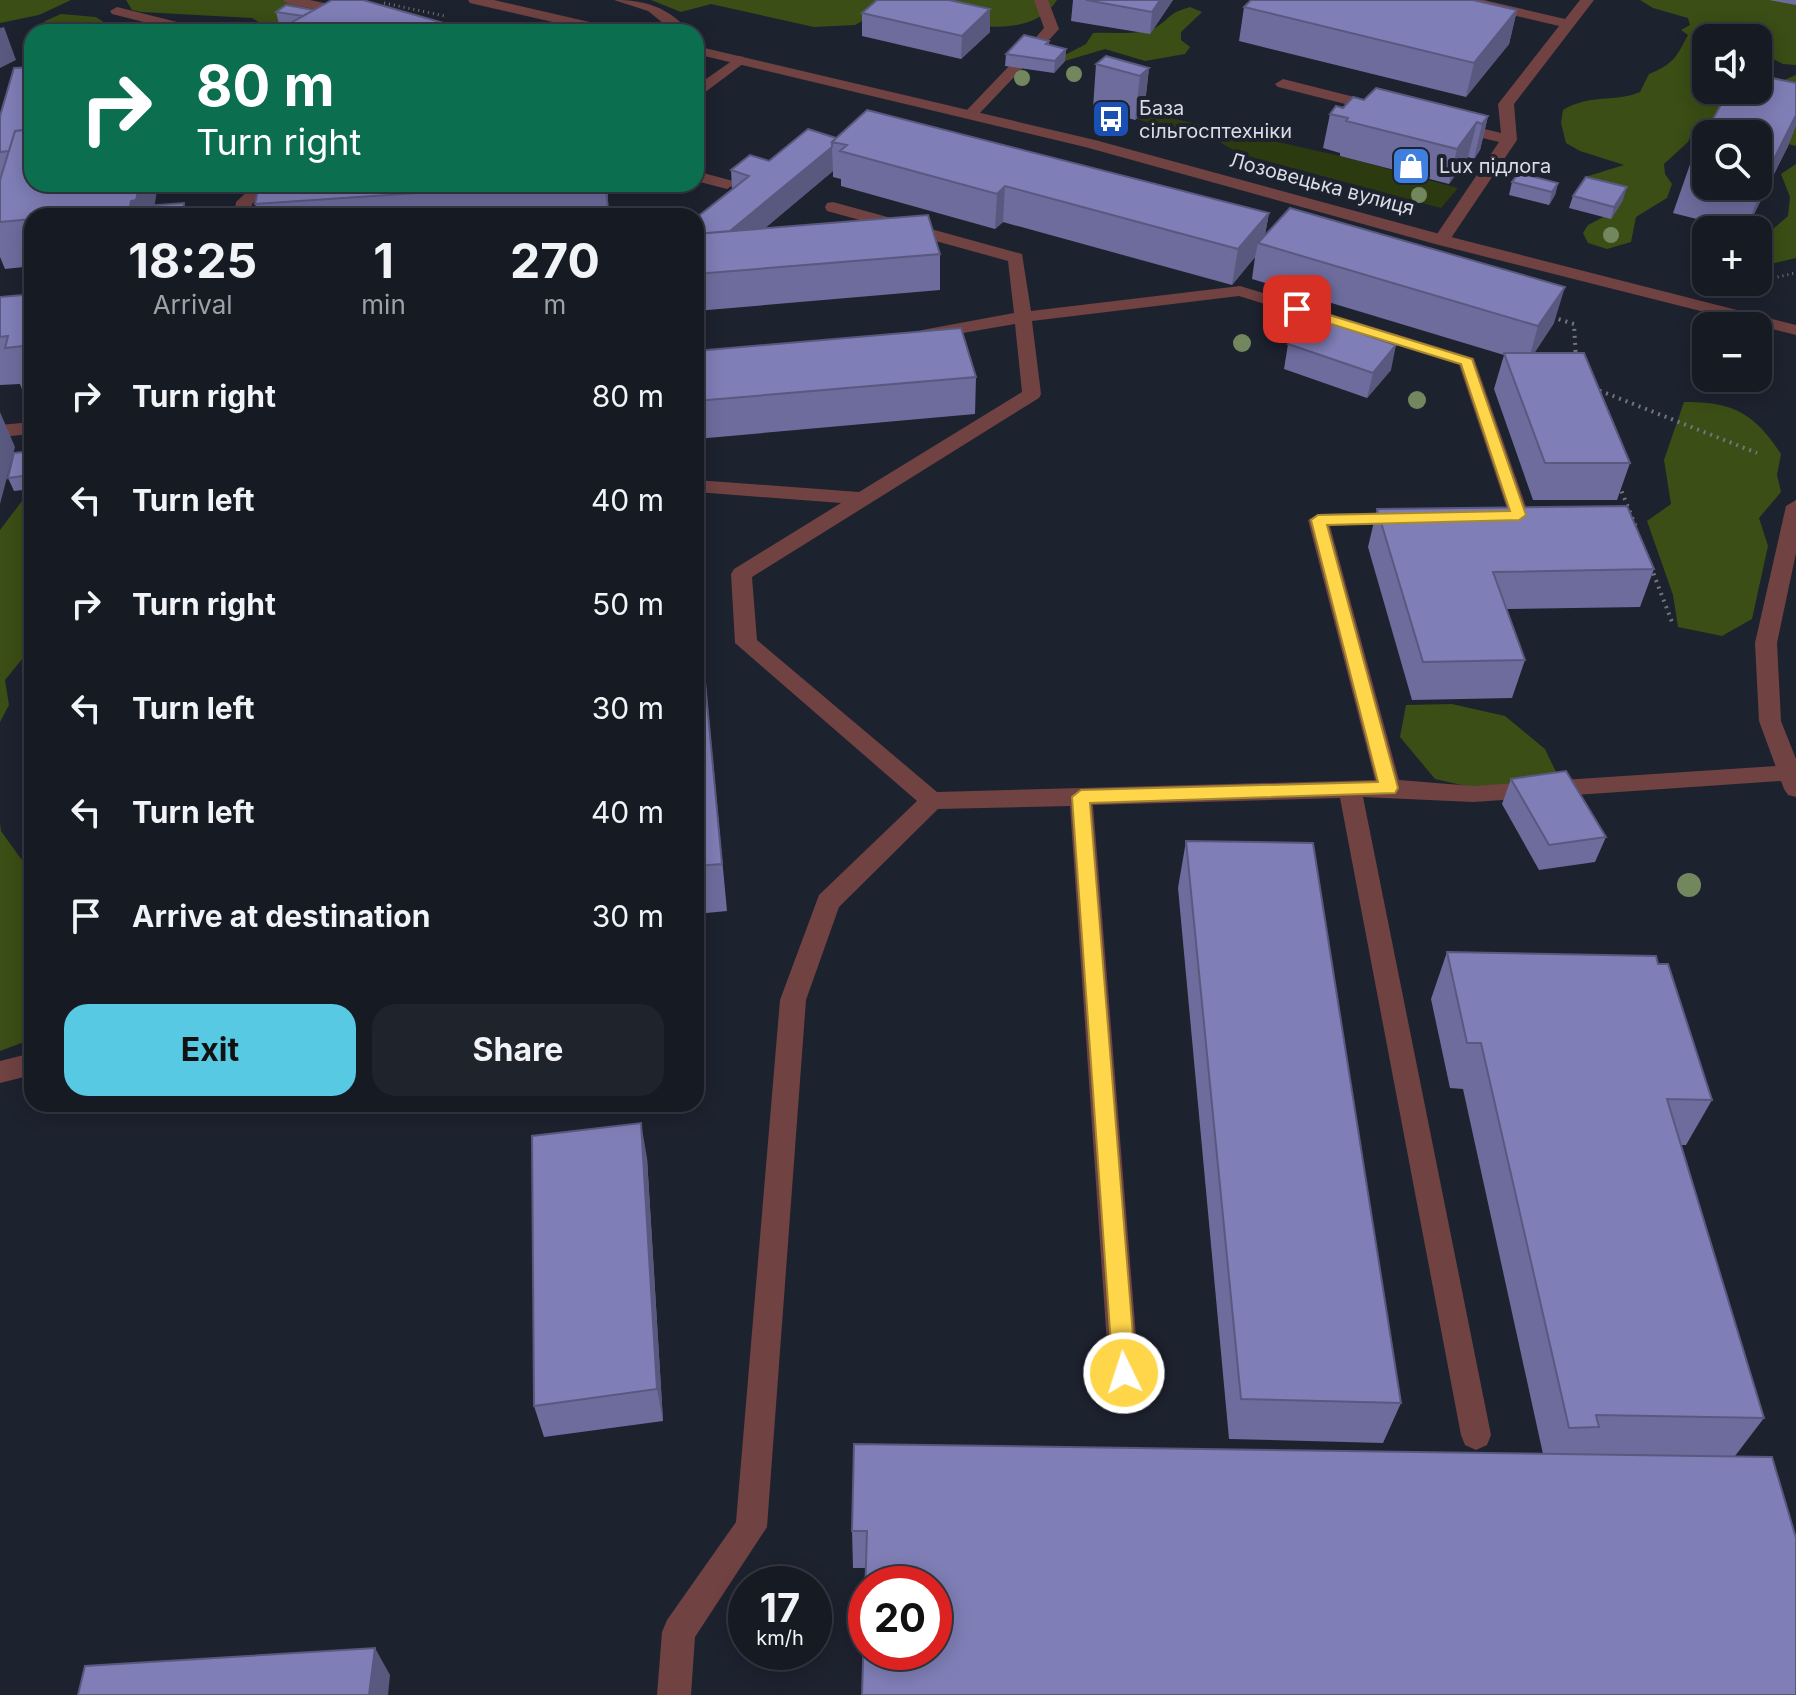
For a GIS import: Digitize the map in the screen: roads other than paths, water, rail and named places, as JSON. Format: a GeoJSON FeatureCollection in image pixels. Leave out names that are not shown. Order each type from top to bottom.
{"type":"FeatureCollection","features":[{"type":"Feature","properties":{"kind":"street"},"geometry":{"type":"LineString","coordinates":[[289,0],[367,16]]}},
{"type":"Feature","properties":{"kind":"street"},"geometry":{"type":"LineString","coordinates":[[475,0],[582,24]]}},
{"type":"Feature","properties":{"kind":"street"},"geometry":{"type":"LineString","coordinates":[[621,0],[653,8],[673,24]]}},
{"type":"Feature","properties":{"kind":"street"},"geometry":{"type":"LineString","coordinates":[[1033,49],[1052,29],[1041,0]]}},
{"type":"Feature","properties":{"kind":"street"},"geometry":{"type":"LineString","coordinates":[[1465,0],[1569,24]]}},
{"type":"Feature","properties":{"kind":"street"},"geometry":{"type":"LineString","coordinates":[[1441,240],[1509,140],[1506,104],[1587,0]]}},
{"type":"Feature","properties":{"kind":"street"},"geometry":{"type":"LineString","coordinates":[[117,11],[168,24]]}},
{"type":"Feature","properties":{"kind":"street","name":"Лозовецька вулиця"},"geometry":{"type":"LineString","coordinates":[[704,52],[971,114],[1441,240],[1796,330]]}},
{"type":"Feature","properties":{"kind":"street"},"geometry":{"type":"LineString","coordinates":[[704,88],[739,60]]}},
{"type":"Feature","properties":{"kind":"street"},"geometry":{"type":"LineString","coordinates":[[971,114],[1015,68]]}},
{"type":"Feature","properties":{"kind":"street"},"geometry":{"type":"LineString","coordinates":[[1283,84],[1403,114]]}},
{"type":"Feature","properties":{"kind":"street"},"geometry":{"type":"LineString","coordinates":[[1433,121],[1509,140]]}},
{"type":"Feature","properties":{"kind":"street"},"geometry":{"type":"LineString","coordinates":[[704,178],[727,184]]}},
{"type":"Feature","properties":{"kind":"street"},"geometry":{"type":"LineString","coordinates":[[243,208],[244,202],[256,192]]}},
{"type":"Feature","properties":{"kind":"street"},"geometry":{"type":"LineString","coordinates":[[833,207],[1016,258],[1032,394],[741,574],[746,643],[932,801],[1389,788],[1473,794],[1793,781],[1770,721],[1766,643],[1796,506]]}},
{"type":"Feature","properties":{"kind":"street"},"geometry":{"type":"LineString","coordinates":[[906,336],[1023,317],[1240,291],[1467,362],[1519,515],[1472,516]]}},
{"type":"Feature","properties":{"kind":"street"},"geometry":{"type":"LineString","coordinates":[[0,431],[24,429]]}},
{"type":"Feature","properties":{"kind":"street"},"geometry":{"type":"LineString","coordinates":[[704,487],[863,499]]}},
{"type":"Feature","properties":{"kind":"street"},"geometry":{"type":"LineString","coordinates":[[1389,788],[1318,520],[1426,518]]}},
{"type":"Feature","properties":{"kind":"street"},"geometry":{"type":"LineString","coordinates":[[1350,790],[1476,1435]]}},
{"type":"Feature","properties":{"kind":"street"},"geometry":{"type":"LineString","coordinates":[[1081,797],[1124,1373]]}},
{"type":"Feature","properties":{"kind":"street"},"geometry":{"type":"LineString","coordinates":[[674,1695],[679,1632],[751,1527],[793,1000],[828,902],[932,801]]}},
{"type":"Feature","properties":{"kind":"street"},"geometry":{"type":"LineString","coordinates":[[0,1072],[24,1066]]}},
{"type":"Feature","properties":{"kind":"place","name":"База сільгосптехніки"},"geometry":{"type":"Point","coordinates":[1111,119]}},
{"type":"Feature","properties":{"kind":"place","name":"Lux підлога"},"geometry":{"type":"Point","coordinates":[1411,166]}}]}
